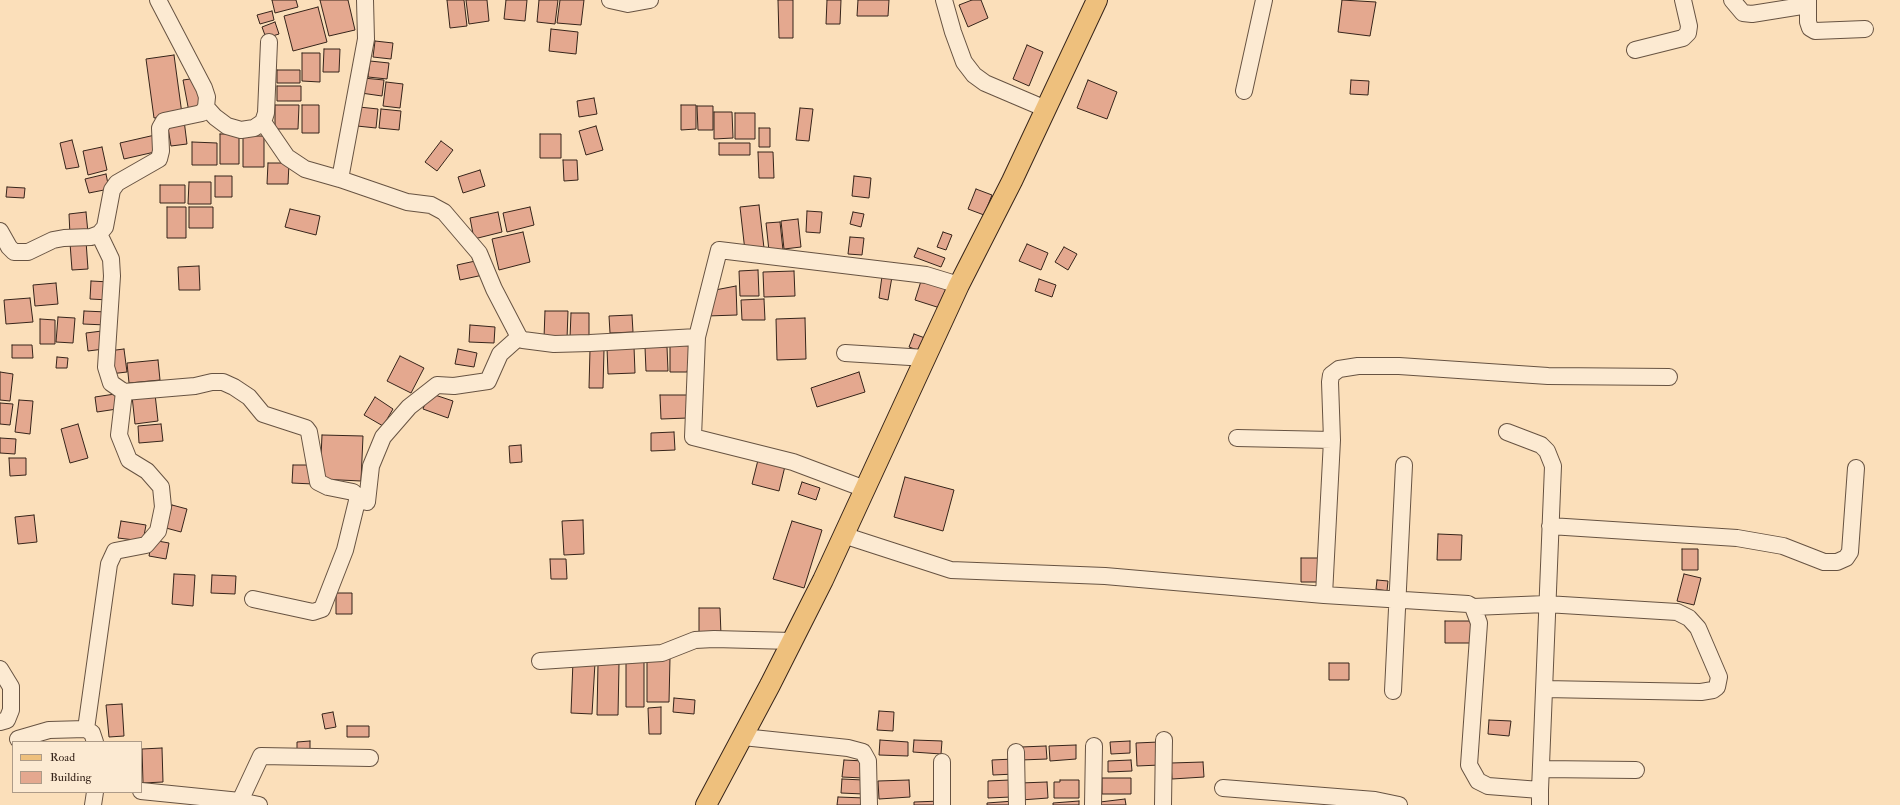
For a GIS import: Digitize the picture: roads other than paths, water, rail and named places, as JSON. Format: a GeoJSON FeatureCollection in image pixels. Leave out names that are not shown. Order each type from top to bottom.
{"type":"FeatureCollection","features":[{"type":"Feature","properties":{"kind":"main road"},"geometry":{"type":"LineString","coordinates":[[706,805],[792,642],[865,489],[959,285],[1046,109],[1097,0]]}},
{"type":"Feature","properties":{"kind":"street"},"geometry":{"type":"LineString","coordinates":[[0,231],[8,247],[14,252],[28,252],[53,240],[91,237],[99,234],[105,227],[112,190],[117,183],[158,159],[162,151],[160,128],[164,121],[202,113],[206,107],[207,98],[200,78],[158,0]]}},
{"type":"Feature","properties":{"kind":"street"},"geometry":{"type":"LineString","coordinates":[[340,179],[366,38],[365,0]]}},
{"type":"Feature","properties":{"kind":"street"},"geometry":{"type":"LineString","coordinates":[[610,0],[628,4],[650,0]]}},
{"type":"Feature","properties":{"kind":"street"},"geometry":{"type":"LineString","coordinates":[[944,0],[953,32],[964,62],[974,75],[985,83],[1046,109]]}},
{"type":"Feature","properties":{"kind":"street"},"geometry":{"type":"LineString","coordinates":[[1244,91],[1264,0]]}},
{"type":"Feature","properties":{"kind":"street"},"geometry":{"type":"LineString","coordinates":[[1635,50],[1683,38],[1688,33],[1689,26],[1683,0]]}},
{"type":"Feature","properties":{"kind":"street"},"geometry":{"type":"LineString","coordinates":[[1732,0],[1743,13],[1752,14],[1808,3],[1808,22],[1810,28],[1815,31],[1865,28]]}},
{"type":"Feature","properties":{"kind":"street"},"geometry":{"type":"LineString","coordinates":[[206,107],[226,126],[241,130],[254,128],[263,122],[266,114],[269,42]]}},
{"type":"Feature","properties":{"kind":"street"},"geometry":{"type":"LineString","coordinates":[[263,122],[293,162],[304,169],[340,179],[407,202],[431,205],[444,212],[479,253],[494,289],[519,337],[528,341],[554,344],[639,342],[697,337]]}},
{"type":"Feature","properties":{"kind":"street"},"geometry":{"type":"LineString","coordinates":[[99,234],[111,259],[112,276],[106,367],[111,383],[124,392],[195,386],[212,382],[223,382],[234,387],[249,398],[263,414],[306,428],[309,432],[318,482],[328,487],[353,492],[358,497],[345,550],[322,609],[313,612],[253,598]]}},
{"type":"Feature","properties":{"kind":"street"},"geometry":{"type":"LineString","coordinates":[[865,489],[794,462],[693,437],[697,337],[719,250],[926,275],[959,285]]}},
{"type":"Feature","properties":{"kind":"street"},"geometry":{"type":"LineString","coordinates":[[357,500],[367,502],[371,466],[383,437],[409,407],[436,385],[454,386],[488,381],[500,354],[519,337]]}},
{"type":"Feature","properties":{"kind":"street"},"geometry":{"type":"LineString","coordinates":[[845,353],[926,358]]}},
{"type":"Feature","properties":{"kind":"street"},"geometry":{"type":"LineString","coordinates":[[1324,595],[1332,440],[1330,382],[1331,375],[1339,369],[1358,366],[1399,366],[1548,376],[1669,376]]}},
{"type":"Feature","properties":{"kind":"street"},"geometry":{"type":"LineString","coordinates":[[18,739],[49,730],[65,730],[91,735],[109,564],[115,551],[146,545],[158,532],[163,507],[161,487],[147,471],[129,460],[119,435],[124,392]]}},
{"type":"Feature","properties":{"kind":"street"},"geometry":{"type":"LineString","coordinates":[[1473,607],[1479,623],[1469,765],[1478,781],[1488,786],[1540,797],[1545,689],[1546,604],[1553,466],[1547,451],[1541,445],[1507,432]]}},
{"type":"Feature","properties":{"kind":"street"},"geometry":{"type":"LineString","coordinates":[[1237,438],[1332,440]]}},
{"type":"Feature","properties":{"kind":"street"},"geometry":{"type":"LineString","coordinates":[[1393,691],[1404,465]]}},
{"type":"Feature","properties":{"kind":"street"},"geometry":{"type":"LineString","coordinates":[[1550,526],[1737,538],[1783,546],[1813,559],[1824,562],[1837,562],[1846,558],[1850,552],[1856,468]]}},
{"type":"Feature","properties":{"kind":"street"},"geometry":{"type":"LineString","coordinates":[[843,535],[951,570],[1105,576],[1324,595],[1460,603],[1473,607],[1546,604],[1677,612],[1689,618],[1698,628],[1719,677],[1717,687],[1713,690],[1702,692],[1545,689]]}},
{"type":"Feature","properties":{"kind":"street"},"geometry":{"type":"LineString","coordinates":[[540,661],[662,653],[695,640],[714,639],[792,642]]}},
{"type":"Feature","properties":{"kind":"street"},"geometry":{"type":"LineString","coordinates":[[0,669],[11,687],[11,710],[6,720],[0,722]]}},
{"type":"Feature","properties":{"kind":"street"},"geometry":{"type":"LineString","coordinates":[[743,737],[848,748],[863,752],[868,761],[868,805]]}},
{"type":"Feature","properties":{"kind":"street"},"geometry":{"type":"LineString","coordinates":[[1163,805],[1164,740]]}},
{"type":"Feature","properties":{"kind":"street"},"geometry":{"type":"LineString","coordinates":[[1093,805],[1094,746]]}},
{"type":"Feature","properties":{"kind":"street"},"geometry":{"type":"LineString","coordinates":[[1016,752],[1017,805]]}},
{"type":"Feature","properties":{"kind":"street"},"geometry":{"type":"LineString","coordinates":[[240,801],[260,756],[370,758]]}},
{"type":"Feature","properties":{"kind":"street"},"geometry":{"type":"LineString","coordinates":[[942,762],[942,805]]}},
{"type":"Feature","properties":{"kind":"street"},"geometry":{"type":"LineString","coordinates":[[1541,769],[1636,770]]}},
{"type":"Feature","properties":{"kind":"street"},"geometry":{"type":"LineString","coordinates":[[1223,788],[1375,800],[1399,805]]}},
{"type":"Feature","properties":{"kind":"street"},"geometry":{"type":"LineString","coordinates":[[142,791],[240,801],[259,805]]}},
{"type":"Feature","properties":{"kind":"street"},"geometry":{"type":"LineString","coordinates":[[93,805],[95,793]]}}]}
